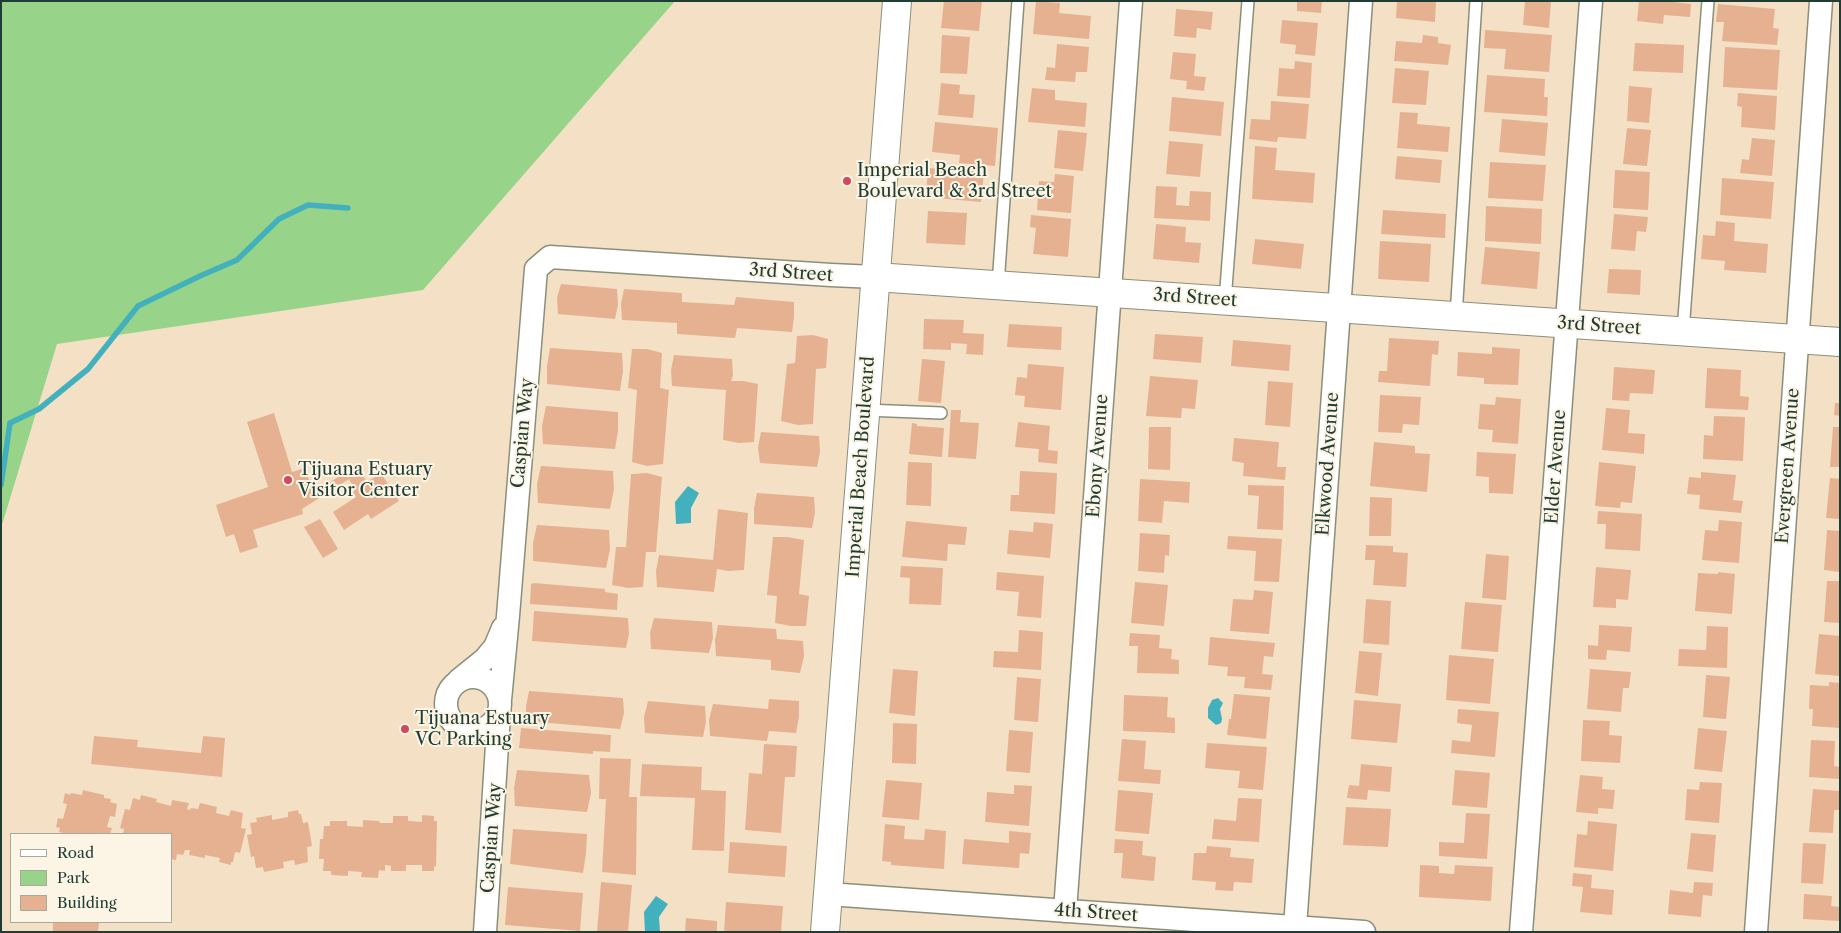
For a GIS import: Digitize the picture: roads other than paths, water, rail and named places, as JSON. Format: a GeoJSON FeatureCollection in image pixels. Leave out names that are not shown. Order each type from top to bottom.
{"type":"FeatureCollection","features":[{"type":"Feature","properties":{"kind":"street","name":"Imperial Beach Boulevard"},"geometry":{"type":"LineString","coordinates":[[824,932],[896,1]]}},
{"type":"Feature","properties":{"kind":"street","name":"Ebony Avenue"},"geometry":{"type":"LineString","coordinates":[[1065,911],[1132,1]]}},
{"type":"Feature","properties":{"kind":"street","name":"Elkwood Avenue"},"geometry":{"type":"LineString","coordinates":[[1295,927],[1361,1]]}},
{"type":"Feature","properties":{"kind":"street","name":"Elder Avenue"},"geometry":{"type":"LineString","coordinates":[[1521,932],[1591,1]]}},
{"type":"Feature","properties":{"kind":"street","name":"Evergreen Avenue"},"geometry":{"type":"LineString","coordinates":[[1756,932],[1821,1]]}},
{"type":"Feature","properties":{"kind":"street","name":"3rd Street"},"geometry":{"type":"LineString","coordinates":[[550,257],[998,285],[1840,342]]}},
{"type":"Feature","properties":{"kind":"street","name":"Caspian Way"},"geometry":{"type":"LineString","coordinates":[[485,932],[499,707],[536,268],[550,257]]}},
{"type":"Feature","properties":{"kind":"street","name":"Caspian Way"},"geometry":{"type":"LineString","coordinates":[[499,707],[490,724],[474,731],[464,730],[456,726],[450,719],[446,710],[446,701],[448,693],[459,680],[495,647],[508,616]]}},
{"type":"Feature","properties":{"kind":"street"},"geometry":{"type":"LineString","coordinates":[[459,680],[476,677],[491,684],[499,707]]}},
{"type":"Feature","properties":{"kind":"street","name":"4th Street"},"geometry":{"type":"LineString","coordinates":[[828,894],[1364,932]]}},
{"type":"Feature","properties":{"kind":"lane"},"geometry":{"type":"LineString","coordinates":[[998,285],[1018,1]]}},
{"type":"Feature","properties":{"kind":"lane"},"geometry":{"type":"LineString","coordinates":[[1226,301],[1248,1]]}},
{"type":"Feature","properties":{"kind":"lane"},"geometry":{"type":"LineString","coordinates":[[1456,316],[1476,1]]}},
{"type":"Feature","properties":{"kind":"lane"},"geometry":{"type":"LineString","coordinates":[[1683,332],[1708,1]]}},
{"type":"Feature","properties":{"kind":"lane"},"geometry":{"type":"LineString","coordinates":[[865,410],[941,413]]}},
{"type":"Feature","properties":{"kind":"water"},"geometry":{"type":"Polygon","coordinates":[[[688,486],[699,493],[691,508],[691,523],[676,524],[675,502],[688,486]]]}},
{"type":"Feature","properties":{"kind":"water"},"geometry":{"type":"Polygon","coordinates":[[[1218,698],[1223,703],[1220,709],[1222,719],[1221,723],[1216,725],[1208,718],[1208,708],[1212,700],[1218,698]]]}},
{"type":"Feature","properties":{"kind":"water"},"geometry":{"type":"Polygon","coordinates":[[[656,896],[668,904],[659,917],[660,932],[645,932],[644,912],[656,896]]]}},
{"type":"Feature","properties":{"kind":"waterway"},"geometry":{"type":"LineString","coordinates":[[1,485],[10,423],[39,409],[88,369],[138,306],[237,260],[279,219],[308,205],[348,208]]}},
{"type":"Feature","properties":{"kind":"place","name":"Imperial Beach Boulevard & 3rd Street"},"geometry":{"type":"Point","coordinates":[847,181]}},
{"type":"Feature","properties":{"kind":"place","name":"Tijuana Estuary Visitor Center"},"geometry":{"type":"Point","coordinates":[288,480]}},
{"type":"Feature","properties":{"kind":"place","name":"Tijuana Estuary VC Parking"},"geometry":{"type":"Point","coordinates":[405,729]}}]}
